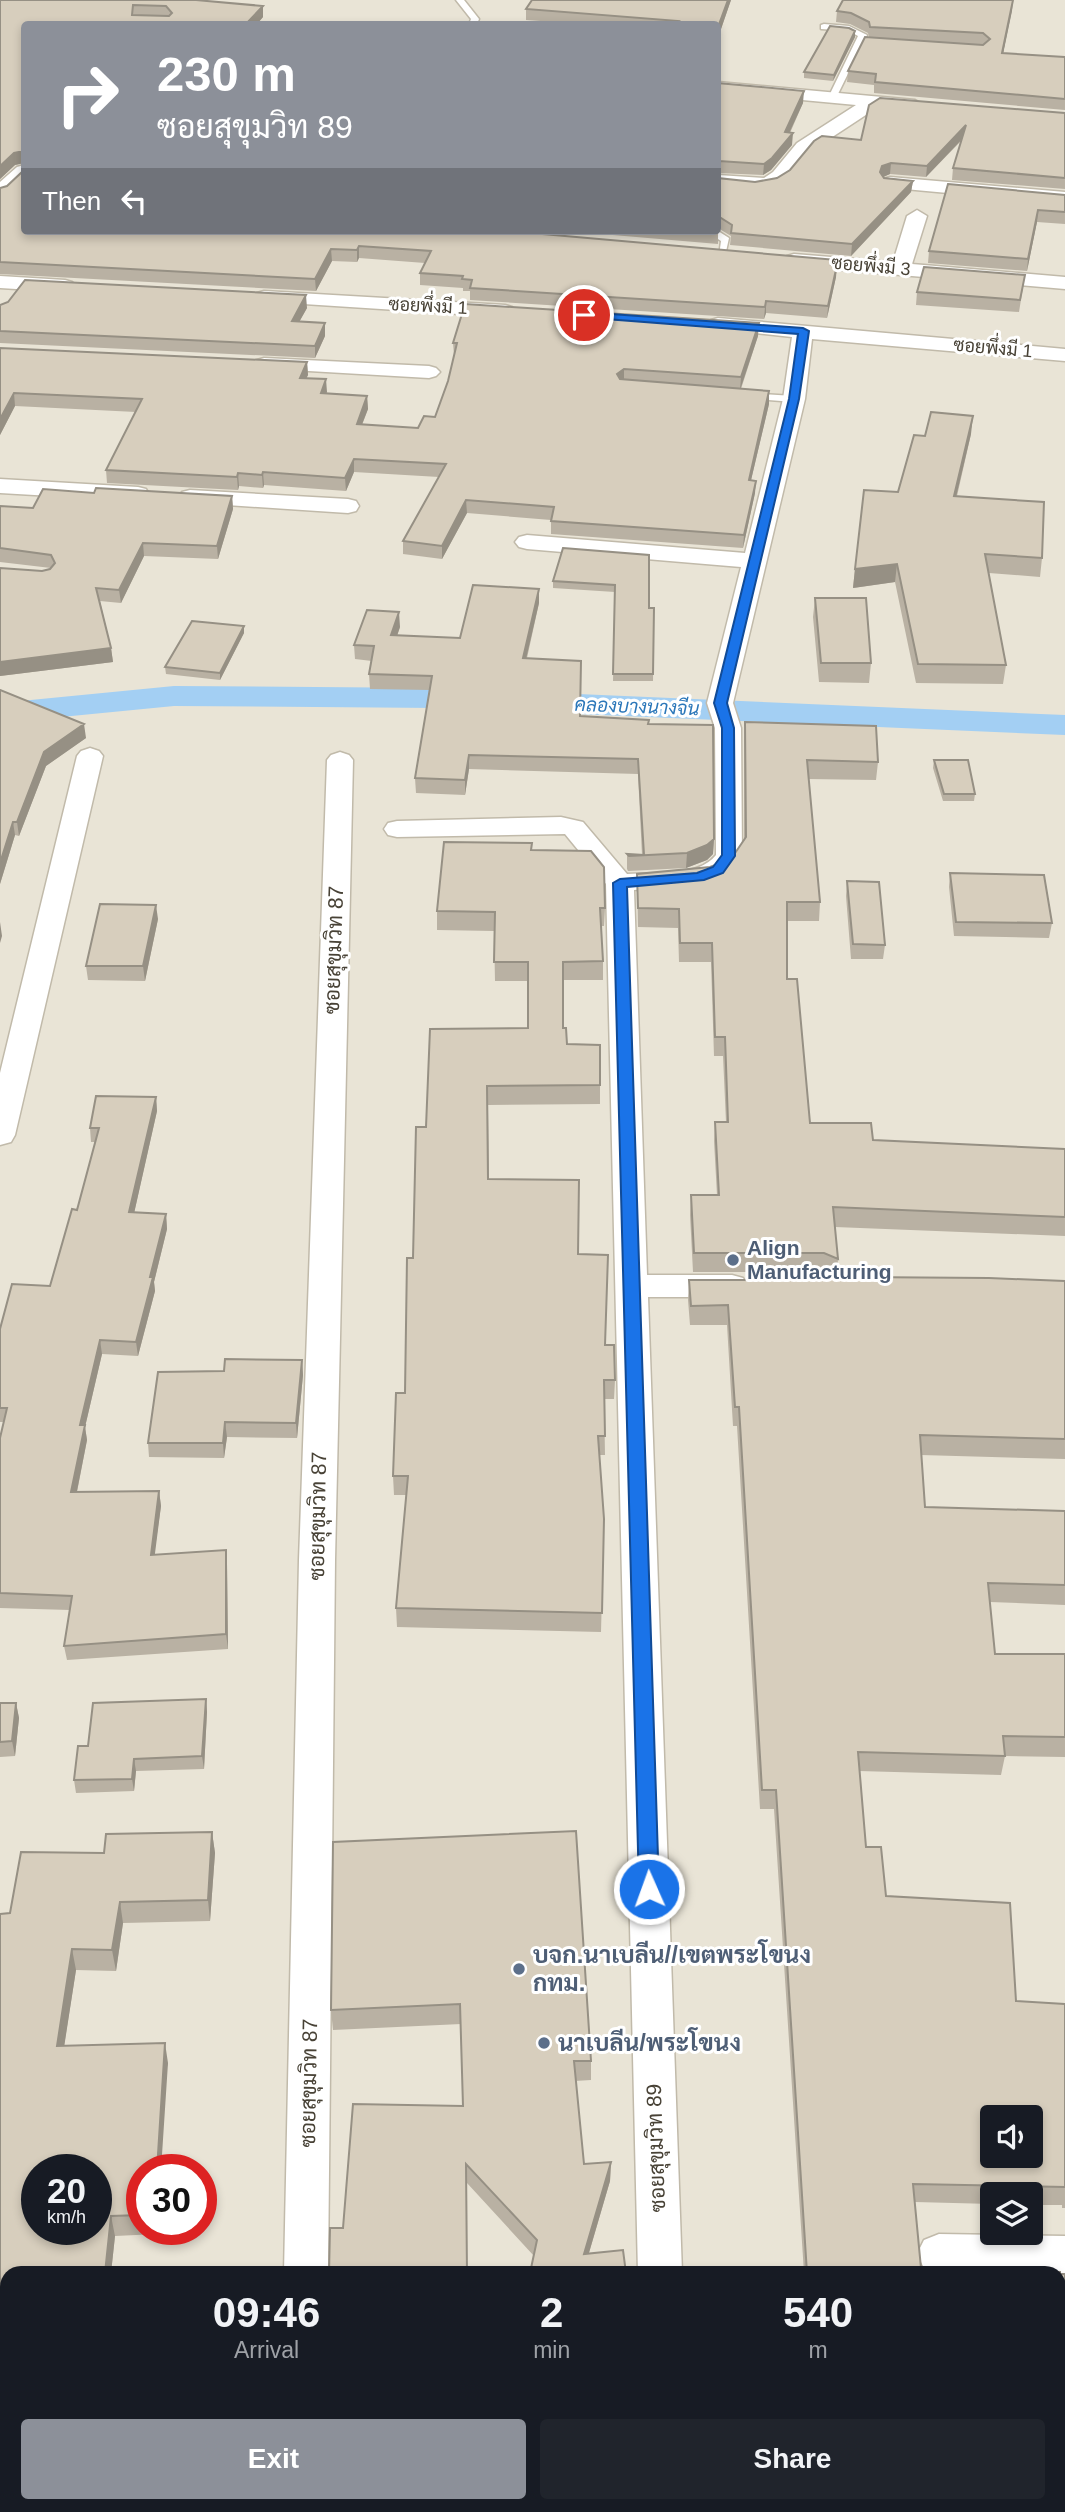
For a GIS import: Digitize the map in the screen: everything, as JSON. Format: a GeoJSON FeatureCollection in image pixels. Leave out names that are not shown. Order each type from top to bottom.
{"type":"FeatureCollection","features":[{"type":"Feature","properties":{"kind":"street"},"geometry":{"type":"LineString","coordinates":[[721,87],[928,107]]}},
{"type":"Feature","properties":{"kind":"street"},"geometry":{"type":"LineString","coordinates":[[721,181],[755,185],[769,183],[780,176],[804,147],[873,102]]}},
{"type":"Feature","properties":{"kind":"street"},"geometry":{"type":"LineString","coordinates":[[890,183],[1065,198]]}},
{"type":"Feature","properties":{"kind":"street"},"geometry":{"type":"LineString","coordinates":[[901,269],[917,216]]}},
{"type":"Feature","properties":{"kind":"street"},"geometry":{"type":"LineString","coordinates":[[696,251],[748,256]]}},
{"type":"Feature","properties":{"kind":"street","name":"ซอยพึ่งมี 3"},"geometry":{"type":"LineString","coordinates":[[774,258],[1065,283]]}},
{"type":"Feature","properties":{"kind":"street"},"geometry":{"type":"LineString","coordinates":[[8,288],[87,287]]}},
{"type":"Feature","properties":{"kind":"street","name":"ซอยพึ่งมี 1"},"geometry":{"type":"LineString","coordinates":[[239,296],[527,312]]}},
{"type":"Feature","properties":{"kind":"street","name":"ซอยพึ่งมี 1"},"geometry":{"type":"LineString","coordinates":[[704,322],[1065,355]]}},
{"type":"Feature","properties":{"kind":"street"},"geometry":{"type":"LineString","coordinates":[[397,829],[561,825],[574,828],[620,883],[699,877],[718,870],[729,856],[724,716],[755,561],[794,399],[803,331]]}},
{"type":"Feature","properties":{"kind":"street"},"geometry":{"type":"LineString","coordinates":[[249,364],[429,372]]}},
{"type":"Feature","properties":{"kind":"street"},"geometry":{"type":"LineString","coordinates":[[0,486],[348,506]]}},
{"type":"Feature","properties":{"kind":"street"},"geometry":{"type":"LineString","coordinates":[[527,542],[755,561]]}},
{"type":"Feature","properties":{"kind":"street"},"geometry":{"type":"LineString","coordinates":[[0,1135],[90,757]]}},
{"type":"Feature","properties":{"kind":"street","name":"ซอยสุขุมวิท 87"},"geometry":{"type":"LineString","coordinates":[[306,2266],[317,1560],[340,760]]}},
{"type":"Feature","properties":{"kind":"street","name":"ซอยสุขุมวิท 89"},"geometry":{"type":"LineString","coordinates":[[620,883],[660,2266]]}},
{"type":"Feature","properties":{"kind":"street"},"geometry":{"type":"LineString","coordinates":[[632,1286],[768,1286]]}},
{"type":"Feature","properties":{"kind":"street"},"geometry":{"type":"LineString","coordinates":[[939,2253],[1065,2256]]}},
{"type":"Feature","properties":{"kind":"lane"},"geometry":{"type":"LineString","coordinates":[[460,0],[474,21]]}},
{"type":"Feature","properties":{"kind":"lane"},"geometry":{"type":"LineString","coordinates":[[824,27],[859,31],[863,35],[832,98]]}},
{"type":"Feature","properties":{"kind":"lane"},"geometry":{"type":"LineString","coordinates":[[861,42],[874,43]]}},
{"type":"Feature","properties":{"kind":"lane"},"geometry":{"type":"LineString","coordinates":[[718,235],[726,240],[722,254]]}},
{"type":"Feature","properties":{"kind":"lane"},"geometry":{"type":"LineString","coordinates":[[741,396],[794,399]]}},
{"type":"Feature","properties":{"kind":"shaded area"},"geometry":{"type":"Polygon","coordinates":[[[0,0],[1065,0],[1065,2266],[0,2266],[0,0]]]}},
{"type":"Feature","properties":{"kind":"building"},"geometry":{"type":"Polygon","coordinates":[[[0,0],[196,0],[263,6],[249,21],[21,21],[21,152],[14,153],[0,166],[0,0]],[[133,5],[132,15],[169,16],[172,13],[166,6],[133,5]]]}},
{"type":"Feature","properties":{"kind":"building"},"geometry":{"type":"Polygon","coordinates":[[[532,0],[728,0],[720,21],[679,21],[526,9],[532,0]]]}},
{"type":"Feature","properties":{"kind":"building"},"geometry":{"type":"Polygon","coordinates":[[[843,0],[1013,0],[1002,53],[1065,57],[1065,99],[875,82],[876,74],[848,71],[865,37],[983,45],[990,39],[983,33],[870,27],[869,22],[851,13],[837,11],[843,0]]]}},
{"type":"Feature","properties":{"kind":"building"},"geometry":{"type":"Polygon","coordinates":[[[830,26],[855,31],[834,75],[804,72],[830,26]]]}},
{"type":"Feature","properties":{"kind":"building"},"geometry":{"type":"Polygon","coordinates":[[[721,83],[804,91],[785,132],[793,133],[764,164],[721,161],[721,83]]]}},
{"type":"Feature","properties":{"kind":"building"},"geometry":{"type":"Polygon","coordinates":[[[880,98],[1065,113],[1065,178],[953,168],[966,125],[927,166],[891,163],[882,166],[880,172],[884,178],[913,181],[852,244],[731,233],[732,225],[721,218],[721,178],[755,182],[777,178],[790,170],[814,141],[822,136],[861,140],[869,105],[880,98]]]}},
{"type":"Feature","properties":{"kind":"building"},"geometry":{"type":"Polygon","coordinates":[[[21,173],[21,235],[553,235],[837,260],[832,265],[837,265],[828,306],[766,301],[765,307],[470,288],[472,280],[462,279],[463,276],[420,273],[431,251],[359,246],[357,250],[331,249],[315,279],[0,262],[0,188],[7,186],[21,173]]]}},
{"type":"Feature","properties":{"kind":"building"},"geometry":{"type":"Polygon","coordinates":[[[948,184],[1065,195],[1065,212],[1038,210],[1028,259],[929,251],[948,184]]]}},
{"type":"Feature","properties":{"kind":"building"},"geometry":{"type":"Polygon","coordinates":[[[924,267],[1025,275],[1020,300],[917,292],[924,267]]]}},
{"type":"Feature","properties":{"kind":"building"},"geometry":{"type":"Polygon","coordinates":[[[25,280],[306,295],[292,321],[325,323],[315,346],[0,331],[0,305],[8,302],[25,280]]]}},
{"type":"Feature","properties":{"kind":"building"},"geometry":{"type":"Polygon","coordinates":[[[465,304],[759,323],[741,377],[624,369],[617,374],[620,379],[769,391],[749,480],[756,481],[744,535],[551,521],[554,507],[466,500],[442,546],[403,541],[446,464],[354,459],[345,478],[263,472],[262,475],[238,473],[237,477],[106,470],[142,399],[14,393],[0,419],[0,348],[307,362],[300,378],[326,379],[321,393],[367,396],[357,424],[418,428],[424,416],[435,417],[448,381],[457,343],[453,343],[465,304]]]}},
{"type":"Feature","properties":{"kind":"building"},"geometry":{"type":"Polygon","coordinates":[[[931,412],[973,416],[954,496],[1044,502],[1042,558],[985,554],[1006,665],[918,664],[897,564],[855,569],[864,490],[898,492],[914,435],[925,436],[931,412]]]}},
{"type":"Feature","properties":{"kind":"building"},"geometry":{"type":"Polygon","coordinates":[[[96,488],[232,496],[217,546],[143,543],[119,590],[96,588],[111,648],[0,662],[0,568],[42,571],[50,569],[55,563],[51,555],[0,548],[0,506],[33,508],[43,489],[94,493],[96,488]]]}},
{"type":"Feature","properties":{"kind":"building"},"geometry":{"type":"Polygon","coordinates":[[[563,548],[649,555],[649,608],[654,608],[653,674],[613,674],[615,585],[553,581],[563,548]]]}},
{"type":"Feature","properties":{"kind":"building"},"geometry":{"type":"Polygon","coordinates":[[[473,585],[539,589],[523,658],[581,661],[580,716],[649,720],[648,724],[713,725],[714,839],[707,845],[687,853],[629,856],[627,854],[644,855],[638,759],[469,755],[465,780],[415,778],[432,676],[369,674],[374,646],[354,645],[367,610],[399,612],[391,635],[460,638],[473,585]]]}},
{"type":"Feature","properties":{"kind":"building"},"geometry":{"type":"Polygon","coordinates":[[[815,598],[866,598],[871,663],[821,663],[815,598]]]}},
{"type":"Feature","properties":{"kind":"building"},"geometry":{"type":"Polygon","coordinates":[[[192,621],[244,626],[220,673],[165,667],[192,621]]]}},
{"type":"Feature","properties":{"kind":"building"},"geometry":{"type":"Polygon","coordinates":[[[0,690],[84,724],[44,752],[17,822],[13,822],[0,863],[0,690]]]}},
{"type":"Feature","properties":{"kind":"building"},"geometry":{"type":"Polygon","coordinates":[[[745,722],[876,726],[878,762],[807,760],[820,902],[787,902],[787,979],[797,979],[810,1123],[871,1123],[873,1140],[1065,1149],[1065,1217],[833,1207],[838,1259],[824,1253],[694,1253],[691,1195],[719,1195],[715,1122],[728,1122],[725,1037],[715,1037],[712,943],[680,943],[679,909],[638,908],[637,874],[710,867],[731,859],[746,837],[745,722]]]}},
{"type":"Feature","properties":{"kind":"building"},"geometry":{"type":"Polygon","coordinates":[[[934,760],[968,760],[975,794],[944,794],[934,760]]]}},
{"type":"Feature","properties":{"kind":"building"},"geometry":{"type":"Polygon","coordinates":[[[444,842],[532,843],[531,850],[591,851],[604,867],[605,908],[600,908],[603,961],[563,962],[563,1028],[566,1028],[567,1044],[600,1045],[600,1085],[487,1086],[488,1179],[579,1180],[578,1254],[608,1255],[605,1345],[614,1345],[615,1380],[604,1380],[605,1436],[598,1436],[604,1519],[602,1613],[396,1608],[408,1476],[393,1476],[396,1393],[405,1393],[407,1258],[413,1258],[416,1127],[426,1127],[430,1029],[528,1028],[528,962],[494,962],[495,912],[437,911],[444,842]]]}},
{"type":"Feature","properties":{"kind":"building"},"geometry":{"type":"Polygon","coordinates":[[[950,873],[1044,875],[1052,923],[956,922],[950,873]]]}},
{"type":"Feature","properties":{"kind":"building"},"geometry":{"type":"Polygon","coordinates":[[[847,881],[879,882],[885,945],[853,944],[847,881]]]}},
{"type":"Feature","properties":{"kind":"building"},"geometry":{"type":"Polygon","coordinates":[[[100,904],[156,905],[143,966],[86,966],[100,904]]]}},
{"type":"Feature","properties":{"kind":"building"},"geometry":{"type":"Polygon","coordinates":[[[96,1096],[156,1097],[129,1212],[166,1214],[136,1342],[100,1340],[80,1425],[85,1425],[71,1492],[159,1491],[151,1555],[226,1550],[226,1634],[64,1646],[72,1596],[0,1593],[0,1438],[7,1408],[0,1408],[0,1329],[12,1284],[50,1286],[72,1209],[77,1210],[99,1128],[90,1128],[96,1096]]]}},
{"type":"Feature","properties":{"kind":"building"},"geometry":{"type":"Polygon","coordinates":[[[840,1271],[841,1274],[855,1277],[1065,1281],[1065,1439],[920,1435],[925,1507],[1065,1511],[1065,1585],[988,1583],[995,1654],[1065,1654],[1065,1737],[1003,1736],[1005,1756],[858,1752],[866,1847],[881,1847],[886,1896],[1010,1903],[1016,2001],[1065,2004],[1065,2187],[1043,2187],[1043,2182],[980,2182],[980,2185],[913,2184],[921,2266],[807,2266],[776,1790],[762,1790],[739,1407],[735,1407],[728,1305],[691,1306],[689,1280],[824,1280],[836,1277],[840,1271]]]}},
{"type":"Feature","properties":{"kind":"building"},"geometry":{"type":"Polygon","coordinates":[[[225,1359],[302,1360],[296,1423],[225,1422],[223,1443],[148,1443],[158,1372],[224,1371],[225,1359]]]}},
{"type":"Feature","properties":{"kind":"building"},"geometry":{"type":"Polygon","coordinates":[[[206,1699],[202,1756],[134,1759],[132,1779],[74,1780],[78,1746],[88,1746],[93,1703],[206,1699]]]}},
{"type":"Feature","properties":{"kind":"building"},"geometry":{"type":"Polygon","coordinates":[[[0,1703],[16,1703],[12,1741],[0,1742],[0,1703]]]}},
{"type":"Feature","properties":{"kind":"building"},"geometry":{"type":"Polygon","coordinates":[[[576,1831],[591,2061],[574,2061],[584,2164],[611,2162],[584,2254],[623,2250],[625,2266],[531,2266],[537,2240],[466,2164],[467,2266],[329,2266],[330,2228],[343,2228],[353,2104],[463,2106],[460,2004],[331,2010],[333,1842],[576,1831]]]}},
{"type":"Feature","properties":{"kind":"building"},"geometry":{"type":"Polygon","coordinates":[[[212,1832],[208,1900],[120,1902],[112,1950],[72,1949],[57,2046],[165,2043],[158,2154],[126,2154],[126,2216],[112,2216],[112,2154],[21,2154],[21,2245],[108,2245],[106,2266],[0,2266],[0,1914],[10,1913],[21,1852],[104,1853],[106,1834],[212,1832]]]}},
{"type":"Feature","properties":{"kind":"waterway","name":"คลองบางนางจีน"},"geometry":{"type":"LineString","coordinates":[[0,713],[174,696],[438,698],[1065,725]]}},
{"type":"Feature","properties":{"kind":"place","name":"Align Manufacturing"},"geometry":{"type":"Point","coordinates":[733,1260]}},
{"type":"Feature","properties":{"kind":"place","name":"บจก.นาเบลีน//เขตพระโขนง กทม."},"geometry":{"type":"Point","coordinates":[519,1969]}},
{"type":"Feature","properties":{"kind":"place","name":"นาเบลีน/พระโขนง"},"geometry":{"type":"Point","coordinates":[544,2043]}},
{"type":"Feature","properties":{"kind":"route"},"geometry":{"type":"LineString","coordinates":[[584,315],[803,331],[794,399],[720,703],[728,728],[729,856],[718,870],[699,877],[620,883],[649,1889]]}}]}
